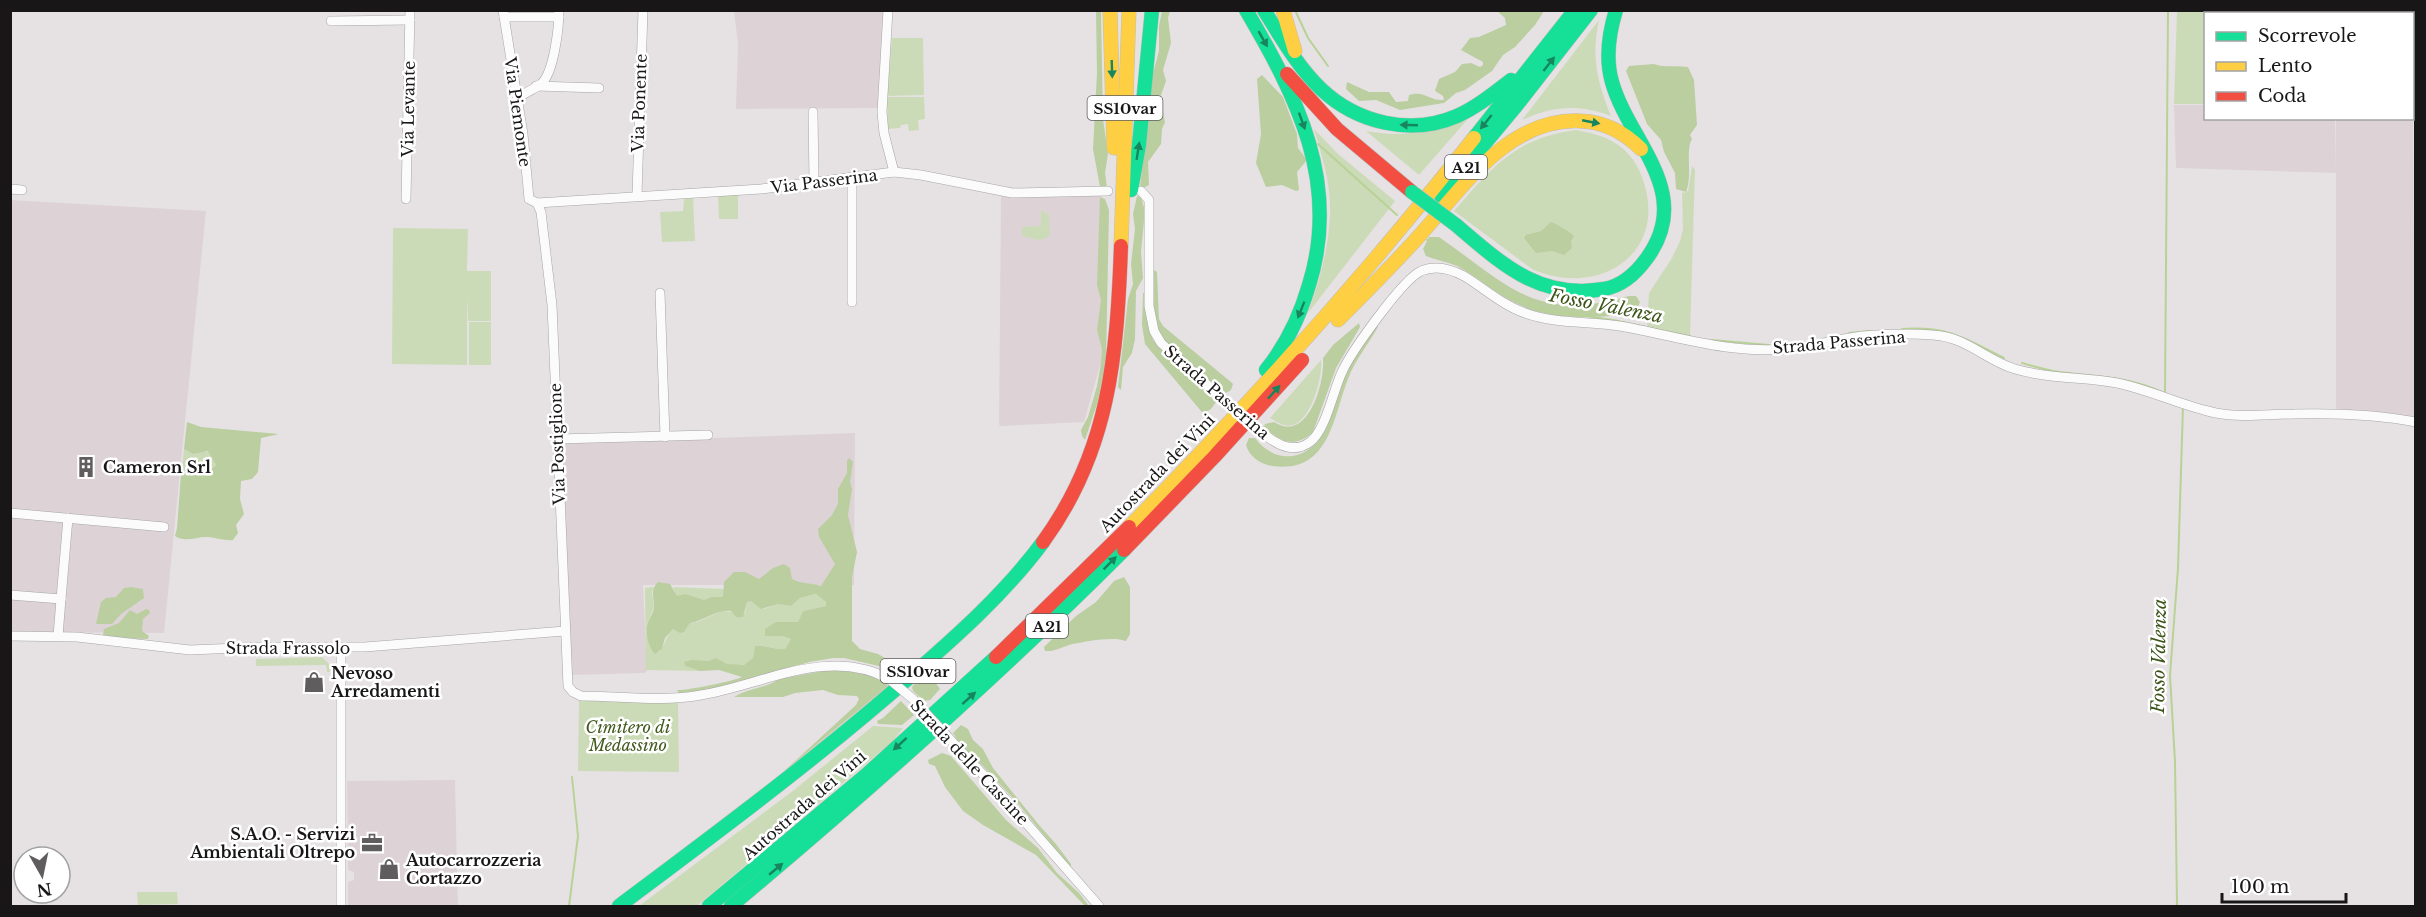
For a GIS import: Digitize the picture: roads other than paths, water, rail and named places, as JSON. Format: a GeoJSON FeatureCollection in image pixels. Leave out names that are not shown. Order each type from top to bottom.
{"type":"FeatureCollection","features":[{"type":"Feature","properties":{"kind":"highway"},"geometry":{"type":"LineString","coordinates":[[1110,10],[1115,202],[1122,209],[1129,199],[1139,145],[1152,10]]}},
{"type":"Feature","properties":{"kind":"highway","name":"SS10var"},"geometry":{"type":"LineString","coordinates":[[620,906],[810,762],[882,702],[992,602],[1047,536],[1072,493],[1089,455],[1108,393],[1115,345],[1129,10]]}},
{"type":"Feature","properties":{"kind":"highway"},"geometry":{"type":"LineString","coordinates":[[1096,561],[1152,495],[1248,393],[1275,359],[1297,322],[1315,275],[1322,237],[1318,174],[1302,119],[1280,67],[1246,10]]}},
{"type":"Feature","properties":{"kind":"highway"},"geometry":{"type":"LineString","coordinates":[[1264,10],[1282,40],[1310,98]]}},
{"type":"Feature","properties":{"kind":"highway"},"geometry":{"type":"LineString","coordinates":[[1282,10],[1297,60]]}},
{"type":"Feature","properties":{"kind":"highway"},"geometry":{"type":"LineString","coordinates":[[1282,40],[1322,90],[1344,107],[1372,120],[1418,126],[1448,120],[1470,110],[1489,97],[1514,77],[1570,10]]}},
{"type":"Feature","properties":{"kind":"highway","name":"Autostrada dei Vini"},"geometry":{"type":"LineString","coordinates":[[709,906],[903,741],[1096,561],[1309,337],[1375,260],[1575,10]]}},
{"type":"Feature","properties":{"kind":"highway","name":"Autostrada dei Vini"},"geometry":{"type":"LineString","coordinates":[[731,906],[872,787],[1064,611],[1183,490],[1338,321],[1516,106],[1591,10]]}},
{"type":"Feature","properties":{"kind":"highway"},"geometry":{"type":"LineString","coordinates":[[1280,67],[1337,129],[1496,258],[1541,287],[1579,293],[1614,286],[1634,274],[1646,261],[1659,237],[1665,208],[1664,193],[1656,166],[1613,85],[1608,40],[1616,10]]}},
{"type":"Feature","properties":{"kind":"highway"},"geometry":{"type":"LineString","coordinates":[[1338,321],[1422,233],[1462,186],[1499,151],[1518,137],[1544,126],[1582,119],[1614,127],[1628,136],[1656,166]]}},
{"type":"Feature","properties":{"kind":"street","name":"Via Ponente"},"geometry":{"type":"LineString","coordinates":[[637,195],[643,10]]}},
{"type":"Feature","properties":{"kind":"street"},"geometry":{"type":"LineString","coordinates":[[888,10],[882,112],[884,133],[894,172]]}},
{"type":"Feature","properties":{"kind":"street"},"geometry":{"type":"LineString","coordinates":[[503,14],[559,14],[554,54],[547,74],[543,82],[517,99]]}},
{"type":"Feature","properties":{"kind":"street","name":"Via Piemonte"},"geometry":{"type":"LineString","coordinates":[[503,14],[517,99],[529,199],[537,202]]}},
{"type":"Feature","properties":{"kind":"street"},"geometry":{"type":"LineString","coordinates":[[331,21],[410,15]]}},
{"type":"Feature","properties":{"kind":"street","name":"Via Levante"},"geometry":{"type":"LineString","coordinates":[[406,199],[410,15]]}},
{"type":"Feature","properties":{"kind":"street"},"geometry":{"type":"LineString","coordinates":[[536,86],[599,88]]}},
{"type":"Feature","properties":{"kind":"street"},"geometry":{"type":"LineString","coordinates":[[813,112],[814,182]]}},
{"type":"Feature","properties":{"kind":"street","name":"Via Passerina"},"geometry":{"type":"LineString","coordinates":[[537,202],[761,189],[894,172],[1012,193],[1108,191]]}},
{"type":"Feature","properties":{"kind":"street"},"geometry":{"type":"LineString","coordinates":[[852,177],[852,302]]}},
{"type":"Feature","properties":{"kind":"street"},"geometry":{"type":"LineString","coordinates":[[10,189],[22,190]]}},
{"type":"Feature","properties":{"kind":"street","name":"Strada Passerina"},"geometry":{"type":"LineString","coordinates":[[1142,191],[1149,200],[1149,306],[1154,332],[1161,343],[1211,388],[1282,447],[1293,448],[1313,440],[1320,428],[1342,371],[1365,335],[1410,279],[1420,272],[1435,268],[1448,269],[1464,277],[1523,313],[1546,318],[1619,326],[1722,348],[1785,349],[1862,336],[1933,334],[1956,338],[2015,369],[2063,379],[2115,383],[2217,413],[2242,416],[2346,413],[2376,415],[2415,422]]}},
{"type":"Feature","properties":{"kind":"street","name":"Via Postiglione"},"geometry":{"type":"LineString","coordinates":[[537,202],[541,212],[552,305],[568,686]]}},
{"type":"Feature","properties":{"kind":"street"},"geometry":{"type":"LineString","coordinates":[[660,293],[665,437]]}},
{"type":"Feature","properties":{"kind":"street"},"geometry":{"type":"LineString","coordinates":[[557,439],[708,435]]}},
{"type":"Feature","properties":{"kind":"street"},"geometry":{"type":"LineString","coordinates":[[10,513],[164,527]]}},
{"type":"Feature","properties":{"kind":"street"},"geometry":{"type":"LineString","coordinates":[[58,636],[68,518]]}},
{"type":"Feature","properties":{"kind":"street"},"geometry":{"type":"LineString","coordinates":[[10,595],[61,599]]}},
{"type":"Feature","properties":{"kind":"street","name":"Strada Frassolo"},"geometry":{"type":"LineString","coordinates":[[10,636],[58,636],[169,650],[259,647],[341,648],[565,631]]}},
{"type":"Feature","properties":{"kind":"street"},"geometry":{"type":"LineString","coordinates":[[341,648],[341,906]]}},
{"type":"Feature","properties":{"kind":"street","name":"Strada delle Cascine"},"geometry":{"type":"LineString","coordinates":[[568,686],[581,696],[689,697],[721,691],[798,670],[839,665],[870,670],[889,679],[913,699],[1099,906]]}},
{"type":"Feature","properties":{"kind":"waterway"},"geometry":{"type":"LineString","coordinates":[[1295,10],[1308,38],[1328,66]]}},
{"type":"Feature","properties":{"kind":"waterway"},"geometry":{"type":"LineString","coordinates":[[2165,393],[2168,10]]}},
{"type":"Feature","properties":{"kind":"waterway","name":"Fosso Valenza"},"geometry":{"type":"LineString","coordinates":[[1318,144],[1397,215]]}},
{"type":"Feature","properties":{"kind":"waterway","name":"Fosso Valenza"},"geometry":{"type":"LineString","coordinates":[[1427,240],[1501,293],[1545,310],[1613,320],[1690,336]]}},
{"type":"Feature","properties":{"kind":"waterway","name":"Fosso Valenza"},"geometry":{"type":"LineString","coordinates":[[1902,329],[1933,329],[1956,335],[2004,358]]}},
{"type":"Feature","properties":{"kind":"waterway","name":"Fosso Valenza"},"geometry":{"type":"LineString","coordinates":[[1849,333],[1870,331]]}},
{"type":"Feature","properties":{"kind":"waterway","name":"Fosso Valenza"},"geometry":{"type":"LineString","coordinates":[[1712,340],[1769,345]]}},
{"type":"Feature","properties":{"kind":"waterway","name":"Fosso Valenza"},"geometry":{"type":"LineString","coordinates":[[2022,363],[2053,371],[2121,379],[2162,392]]}},
{"type":"Feature","properties":{"kind":"waterway","name":"Fosso Valenza"},"geometry":{"type":"LineString","coordinates":[[2177,906],[2175,762],[2170,675],[2178,568],[2183,406]]}},
{"type":"Feature","properties":{"kind":"waterway"},"geometry":{"type":"LineString","coordinates":[[569,906],[578,836],[572,777]]}},
{"type":"Feature","properties":{"kind":"place","name":"Cameron Srl"},"geometry":{"type":"Point","coordinates":[86,467]}},
{"type":"Feature","properties":{"kind":"place","name":"Nevoso Arredamenti"},"geometry":{"type":"Point","coordinates":[314,682]}},
{"type":"Feature","properties":{"kind":"place","name":"S.A.O. - Servizi Ambientali Oltrepo"},"geometry":{"type":"Point","coordinates":[372,843]}},
{"type":"Feature","properties":{"kind":"place","name":"Autocarrozzeria Cortazzo"},"geometry":{"type":"Point","coordinates":[389,869]}},
{"type":"Feature","properties":{"kind":"park label","name":"Cimitero di Medassino"},"geometry":{"type":"Point","coordinates":[628,736]}}]}
